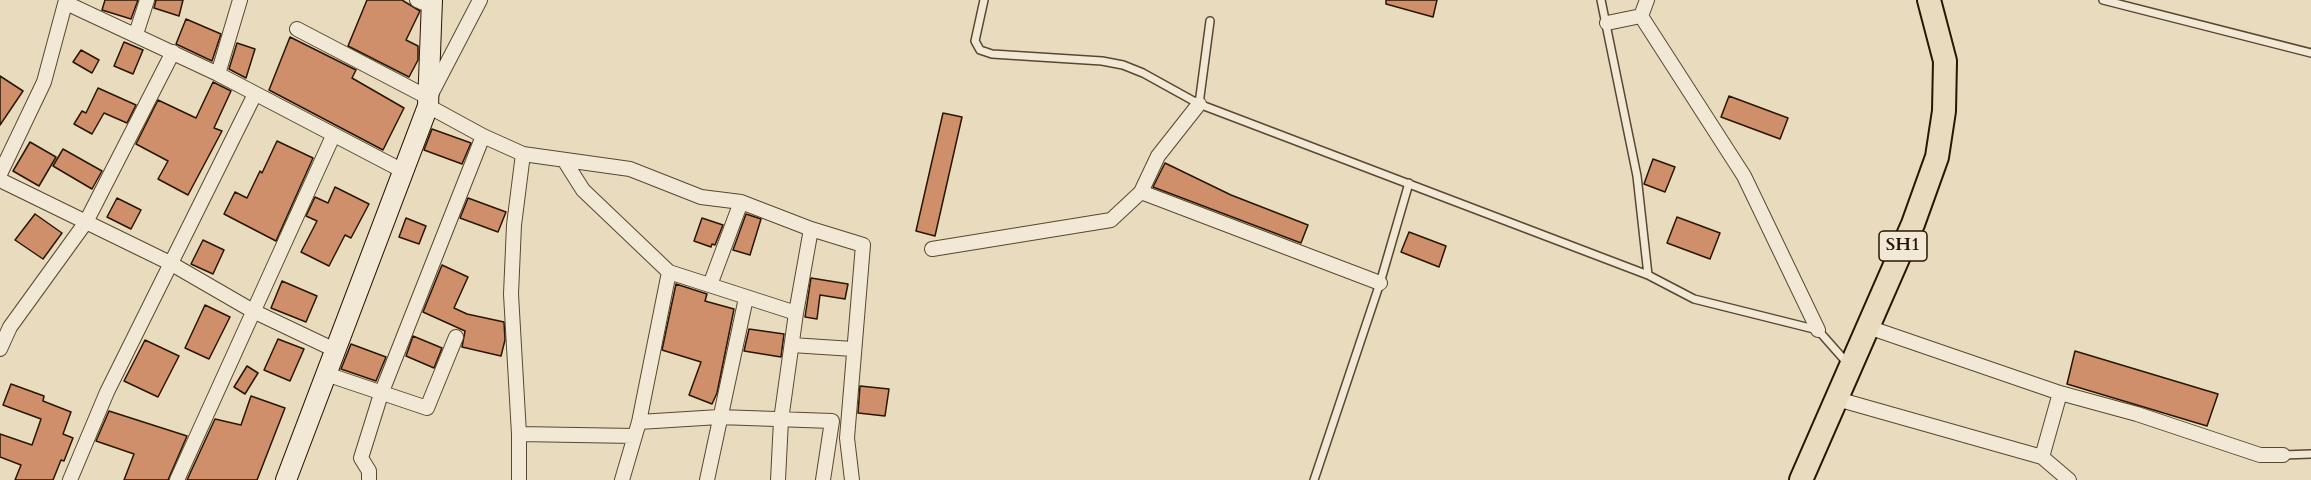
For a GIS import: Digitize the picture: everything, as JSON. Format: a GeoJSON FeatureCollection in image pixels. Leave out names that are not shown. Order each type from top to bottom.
{"type":"FeatureCollection","features":[{"type":"Feature","properties":{"kind":"main road","name":"SH1"},"geometry":{"type":"LineString","coordinates":[[1801,480],[1852,368],[1913,224],[1937,157],[1944,111],[1945,61],[1929,0]]}},
{"type":"Feature","properties":{"kind":"main road"},"geometry":{"type":"LineString","coordinates":[[286,480],[405,172],[428,102],[427,2]]}},
{"type":"Feature","properties":{"kind":"street"},"geometry":{"type":"LineString","coordinates":[[136,34],[147,0]]}},
{"type":"Feature","properties":{"kind":"street"},"geometry":{"type":"LineString","coordinates":[[218,74],[240,0]]}},
{"type":"Feature","properties":{"kind":"street"},"geometry":{"type":"LineString","coordinates":[[428,102],[480,0]]}},
{"type":"Feature","properties":{"kind":"street"},"geometry":{"type":"LineString","coordinates":[[1641,15],[1647,0]]}},
{"type":"Feature","properties":{"kind":"street"},"geometry":{"type":"LineString","coordinates":[[0,174],[44,82],[66,1],[218,74],[405,172]]}},
{"type":"Feature","properties":{"kind":"street"},"geometry":{"type":"LineString","coordinates":[[1607,23],[1641,15]]}},
{"type":"Feature","properties":{"kind":"street"},"geometry":{"type":"LineString","coordinates":[[1641,15],[1744,176],[1818,330]]}},
{"type":"Feature","properties":{"kind":"street"},"geometry":{"type":"LineString","coordinates":[[297,29],[428,102],[483,136],[523,154],[630,169],[701,197],[741,201],[811,229],[863,245],[847,438],[852,480]]}},
{"type":"Feature","properties":{"kind":"street"},"geometry":{"type":"LineString","coordinates":[[0,349],[5,324],[86,222],[173,52]]}},
{"type":"Feature","properties":{"kind":"street"},"geometry":{"type":"LineString","coordinates":[[70,480],[107,392],[255,94]]}},
{"type":"Feature","properties":{"kind":"street"},"geometry":{"type":"LineString","coordinates":[[932,249],[1111,220],[1141,192],[1158,156],[1199,104]]}},
{"type":"Feature","properties":{"kind":"street"},"geometry":{"type":"LineString","coordinates":[[177,480],[333,136]]}},
{"type":"Feature","properties":{"kind":"street"},"geometry":{"type":"LineString","coordinates":[[369,480],[369,471],[361,458],[381,394],[483,136]]}},
{"type":"Feature","properties":{"kind":"street"},"geometry":{"type":"LineString","coordinates":[[519,480],[519,435],[511,294],[514,225],[523,154]]}},
{"type":"Feature","properties":{"kind":"street"},"geometry":{"type":"LineString","coordinates":[[564,160],[583,190],[669,272],[796,313]]}},
{"type":"Feature","properties":{"kind":"street"},"geometry":{"type":"LineString","coordinates":[[0,180],[170,263],[254,311],[335,350]]}},
{"type":"Feature","properties":{"kind":"street"},"geometry":{"type":"LineString","coordinates":[[1141,192],[1380,283]]}},
{"type":"Feature","properties":{"kind":"street"},"geometry":{"type":"LineString","coordinates":[[710,285],[741,201]]}},
{"type":"Feature","properties":{"kind":"street"},"geometry":{"type":"LineString","coordinates":[[778,480],[781,420],[811,229]]}},
{"type":"Feature","properties":{"kind":"street"},"geometry":{"type":"LineString","coordinates":[[622,480],[639,422],[669,272]]}},
{"type":"Feature","properties":{"kind":"street"},"geometry":{"type":"LineString","coordinates":[[707,480],[746,298]]}},
{"type":"Feature","properties":{"kind":"street"},"geometry":{"type":"LineString","coordinates":[[1868,327],[2060,393],[2137,414],[2260,455],[2283,455]]}},
{"type":"Feature","properties":{"kind":"street"},"geometry":{"type":"LineString","coordinates":[[327,374],[427,408],[456,337]]}},
{"type":"Feature","properties":{"kind":"street"},"geometry":{"type":"LineString","coordinates":[[792,345],[853,349]]}},
{"type":"Feature","properties":{"kind":"street"},"geometry":{"type":"LineString","coordinates":[[2042,457],[2060,393]]}},
{"type":"Feature","properties":{"kind":"street"},"geometry":{"type":"LineString","coordinates":[[1837,399],[2042,457],[2068,480]]}},
{"type":"Feature","properties":{"kind":"street"},"geometry":{"type":"LineString","coordinates":[[639,422],[719,417],[832,421],[823,480]]}},
{"type":"Feature","properties":{"kind":"street"},"geometry":{"type":"LineString","coordinates":[[519,435],[635,436]]}},
{"type":"Feature","properties":{"kind":"lane"},"geometry":{"type":"LineString","coordinates":[[984,0],[975,41],[980,50],[992,54],[1102,61],[1123,65],[1143,73],[1199,104],[1648,275],[1694,299],[1818,330],[1852,368]]}},
{"type":"Feature","properties":{"kind":"lane"},"geometry":{"type":"LineString","coordinates":[[1601,0],[1636,176],[1648,275]]}},
{"type":"Feature","properties":{"kind":"lane"},"geometry":{"type":"LineString","coordinates":[[2103,0],[2311,52]]}},
{"type":"Feature","properties":{"kind":"lane"},"geometry":{"type":"LineString","coordinates":[[1199,104],[1210,21]]}},
{"type":"Feature","properties":{"kind":"lane"},"geometry":{"type":"LineString","coordinates":[[1314,480],[1380,283],[1409,183]]}},
{"type":"Feature","properties":{"kind":"lane"},"geometry":{"type":"LineString","coordinates":[[2283,455],[2311,454]]}},
{"type":"Feature","properties":{"kind":"building"},"geometry":{"type":"Polygon","coordinates":[[[105,0],[138,0],[131,19],[102,10],[105,0]]]}},
{"type":"Feature","properties":{"kind":"building"},"geometry":{"type":"Polygon","coordinates":[[[156,0],[183,0],[179,16],[154,8],[156,0]]]}},
{"type":"Feature","properties":{"kind":"building"},"geometry":{"type":"Polygon","coordinates":[[[367,0],[402,0],[420,11],[406,40],[418,46],[418,60],[409,77],[348,46],[367,0]]]}},
{"type":"Feature","properties":{"kind":"building"},"geometry":{"type":"Polygon","coordinates":[[[1386,0],[1437,0],[1433,17],[1386,4],[1386,0]]]}},
{"type":"Feature","properties":{"kind":"building"},"geometry":{"type":"Polygon","coordinates":[[[186,19],[221,34],[212,61],[176,44],[186,19]]]}},
{"type":"Feature","properties":{"kind":"building"},"geometry":{"type":"Polygon","coordinates":[[[290,37],[356,70],[352,78],[404,108],[383,150],[269,90],[290,37]]]}},
{"type":"Feature","properties":{"kind":"building"},"geometry":{"type":"Polygon","coordinates":[[[124,42],[143,50],[133,74],[114,66],[124,42]]]}},
{"type":"Feature","properties":{"kind":"building"},"geometry":{"type":"Polygon","coordinates":[[[237,43],[255,49],[246,78],[229,69],[237,43]]]}},
{"type":"Feature","properties":{"kind":"building"},"geometry":{"type":"Polygon","coordinates":[[[81,50],[99,60],[92,73],[73,62],[81,50]]]}},
{"type":"Feature","properties":{"kind":"building"},"geometry":{"type":"Polygon","coordinates":[[[0,76],[23,91],[0,125],[0,76]]]}},
{"type":"Feature","properties":{"kind":"building"},"geometry":{"type":"Polygon","coordinates":[[[213,82],[231,91],[214,128],[222,131],[188,195],[158,179],[168,161],[136,144],[158,100],[196,118],[213,82]]]}},
{"type":"Feature","properties":{"kind":"building"},"geometry":{"type":"Polygon","coordinates":[[[98,88],[136,105],[127,123],[104,113],[92,134],[74,124],[82,111],[86,113],[98,88]]]}},
{"type":"Feature","properties":{"kind":"building"},"geometry":{"type":"Polygon","coordinates":[[[1729,96],[1788,118],[1780,139],[1721,117],[1729,96]]]}},
{"type":"Feature","properties":{"kind":"building"},"geometry":{"type":"Polygon","coordinates":[[[943,113],[962,117],[935,236],[916,231],[943,113]]]}},
{"type":"Feature","properties":{"kind":"building"},"geometry":{"type":"Polygon","coordinates":[[[432,129],[471,143],[462,164],[424,150],[432,129]]]}},
{"type":"Feature","properties":{"kind":"building"},"geometry":{"type":"Polygon","coordinates":[[[277,141],[313,158],[276,241],[224,214],[235,192],[247,198],[277,141]]]}},
{"type":"Feature","properties":{"kind":"building"},"geometry":{"type":"Polygon","coordinates":[[[30,142],[56,157],[39,186],[13,171],[30,142]]]}},
{"type":"Feature","properties":{"kind":"building"},"geometry":{"type":"Polygon","coordinates":[[[63,149],[102,171],[92,189],[53,166],[63,149]]]}},
{"type":"Feature","properties":{"kind":"building"},"geometry":{"type":"Polygon","coordinates":[[[1653,159],[1675,167],[1665,192],[1644,184],[1653,159]]]}},
{"type":"Feature","properties":{"kind":"building"},"geometry":{"type":"Polygon","coordinates":[[[1165,163],[1231,195],[1308,225],[1301,243],[1153,187],[1165,163]]]}},
{"type":"Feature","properties":{"kind":"building"},"geometry":{"type":"Polygon","coordinates":[[[335,187],[369,204],[351,238],[345,235],[329,266],[301,252],[317,221],[306,216],[315,197],[328,203],[335,187]]]}},
{"type":"Feature","properties":{"kind":"building"},"geometry":{"type":"Polygon","coordinates":[[[117,198],[141,210],[131,229],[107,217],[117,198]]]}},
{"type":"Feature","properties":{"kind":"building"},"geometry":{"type":"Polygon","coordinates":[[[468,198],[506,212],[498,232],[460,218],[468,198]]]}},
{"type":"Feature","properties":{"kind":"building"},"geometry":{"type":"Polygon","coordinates":[[[35,214],[62,233],[43,259],[15,240],[35,214]]]}},
{"type":"Feature","properties":{"kind":"building"},"geometry":{"type":"Polygon","coordinates":[[[746,214],[761,219],[750,255],[733,250],[746,214]]]}},
{"type":"Feature","properties":{"kind":"building"},"geometry":{"type":"Polygon","coordinates":[[[1677,217],[1720,233],[1710,259],[1667,243],[1677,217]]]}},
{"type":"Feature","properties":{"kind":"building"},"geometry":{"type":"Polygon","coordinates":[[[406,218],[426,226],[419,244],[399,237],[406,218]]]}},
{"type":"Feature","properties":{"kind":"building"},"geometry":{"type":"Polygon","coordinates":[[[702,218],[723,225],[715,245],[712,244],[711,247],[694,241],[702,218]]]}},
{"type":"Feature","properties":{"kind":"building"},"geometry":{"type":"Polygon","coordinates":[[[1409,232],[1446,246],[1439,267],[1401,252],[1409,232]]]}},
{"type":"Feature","properties":{"kind":"building"},"geometry":{"type":"Polygon","coordinates":[[[203,240],[224,250],[213,274],[191,264],[203,240]]]}},
{"type":"Feature","properties":{"kind":"building"},"geometry":{"type":"Polygon","coordinates":[[[442,265],[468,277],[454,308],[467,314],[504,322],[505,340],[501,356],[462,347],[465,331],[423,312],[442,265]]]}},
{"type":"Feature","properties":{"kind":"building"},"geometry":{"type":"Polygon","coordinates":[[[811,278],[848,284],[845,299],[820,295],[817,319],[805,317],[811,278]]]}},
{"type":"Feature","properties":{"kind":"building"},"geometry":{"type":"Polygon","coordinates":[[[282,281],[317,296],[306,322],[271,308],[282,281]]]}},
{"type":"Feature","properties":{"kind":"building"},"geometry":{"type":"Polygon","coordinates":[[[676,284],[707,294],[705,301],[734,309],[717,393],[712,404],[689,395],[701,362],[662,350],[676,284]]]}},
{"type":"Feature","properties":{"kind":"building"},"geometry":{"type":"Polygon","coordinates":[[[205,305],[230,317],[209,359],[185,348],[205,305]]]}},
{"type":"Feature","properties":{"kind":"building"},"geometry":{"type":"Polygon","coordinates":[[[749,329],[784,334],[781,357],[744,351],[749,329]]]}},
{"type":"Feature","properties":{"kind":"building"},"geometry":{"type":"Polygon","coordinates":[[[413,336],[442,348],[434,368],[406,356],[413,336]]]}},
{"type":"Feature","properties":{"kind":"building"},"geometry":{"type":"Polygon","coordinates":[[[278,339],[304,349],[290,381],[264,370],[278,339]]]}},
{"type":"Feature","properties":{"kind":"building"},"geometry":{"type":"Polygon","coordinates":[[[145,340],[179,356],[158,397],[124,381],[145,340]]]}},
{"type":"Feature","properties":{"kind":"building"},"geometry":{"type":"Polygon","coordinates":[[[351,344],[386,357],[376,381],[341,369],[351,344]]]}},
{"type":"Feature","properties":{"kind":"building"},"geometry":{"type":"Polygon","coordinates":[[[2075,351],[2218,394],[2207,426],[2067,384],[2075,351]]]}},
{"type":"Feature","properties":{"kind":"building"},"geometry":{"type":"Polygon","coordinates":[[[247,366],[258,373],[245,394],[234,387],[247,366]]]}},
{"type":"Feature","properties":{"kind":"building"},"geometry":{"type":"Polygon","coordinates":[[[11,384],[44,396],[43,401],[71,412],[63,434],[73,438],[53,480],[15,480],[21,465],[0,457],[0,434],[32,445],[41,419],[3,405],[11,384]]]}},
{"type":"Feature","properties":{"kind":"building"},"geometry":{"type":"Polygon","coordinates":[[[860,386],[889,389],[885,416],[858,413],[860,386]]]}},
{"type":"Feature","properties":{"kind":"building"},"geometry":{"type":"Polygon","coordinates":[[[251,396],[285,408],[257,480],[187,480],[215,419],[241,425],[251,396]]]}},
{"type":"Feature","properties":{"kind":"building"},"geometry":{"type":"Polygon","coordinates":[[[109,411],[187,436],[168,480],[124,480],[134,454],[96,441],[109,411]]]}}]}
